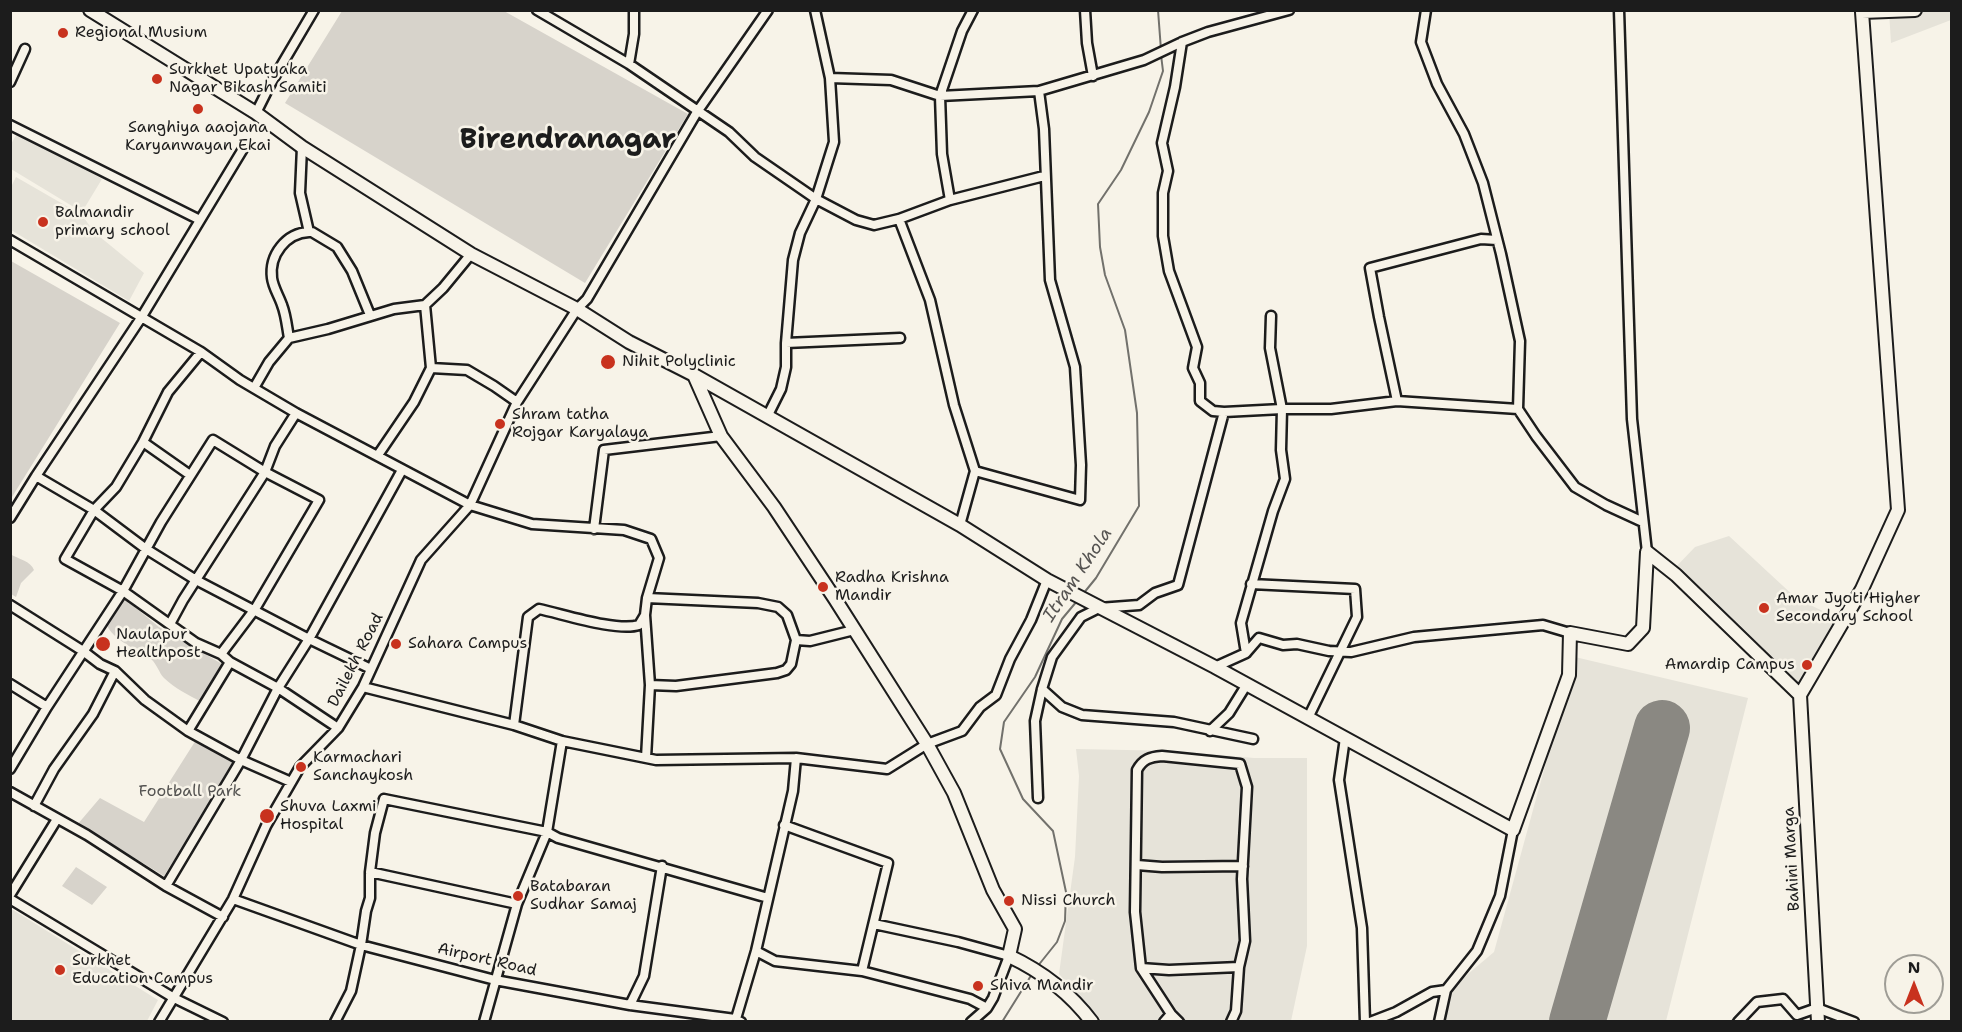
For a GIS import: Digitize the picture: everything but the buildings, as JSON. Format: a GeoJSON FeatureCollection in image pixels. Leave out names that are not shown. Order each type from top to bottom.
{"type":"FeatureCollection","features":[{"type":"Feature","properties":{"kind":"street"},"geometry":{"type":"LineString","coordinates":[[90,10],[255,113],[303,147],[471,254],[577,309],[629,342],[694,375],[960,525],[1047,580],[1247,684],[1513,830]]}},
{"type":"Feature","properties":{"kind":"street"},"geometry":{"type":"LineString","coordinates":[[255,113],[314,10]]}},
{"type":"Feature","properties":{"kind":"street"},"geometry":{"type":"LineString","coordinates":[[537,10],[629,64],[729,132],[755,157],[816,199],[856,220],[874,225],[899,219],[950,201],[1044,176]]}},
{"type":"Feature","properties":{"kind":"street"},"geometry":{"type":"LineString","coordinates":[[629,64],[634,34],[634,10]]}},
{"type":"Feature","properties":{"kind":"street","name":"Dailekh Road"},"geometry":{"type":"LineString","coordinates":[[159,1022],[233,899],[266,826],[300,767],[338,728],[363,687],[421,560],[470,505],[517,402],[577,309],[587,299],[697,112],[768,10]]}},
{"type":"Feature","properties":{"kind":"street"},"geometry":{"type":"LineString","coordinates":[[767,417],[781,389],[786,367],[793,260],[800,233],[816,199],[834,142],[830,78],[815,10]]}},
{"type":"Feature","properties":{"kind":"street"},"geometry":{"type":"LineString","coordinates":[[950,201],[942,154],[940,96],[962,31],[973,10]]}},
{"type":"Feature","properties":{"kind":"street"},"geometry":{"type":"LineString","coordinates":[[1085,10],[1087,43],[1093,76]]}},
{"type":"Feature","properties":{"kind":"street"},"geometry":{"type":"LineString","coordinates":[[830,78],[891,80],[940,96],[1039,91],[1144,60],[1182,42],[1252,19],[1289,10]]}},
{"type":"Feature","properties":{"kind":"street"},"geometry":{"type":"LineString","coordinates":[[1426,10],[1421,42],[1437,84],[1464,134],[1479,173],[1497,240],[1520,341],[1518,409],[1575,487],[1606,505],[1643,522]]}},
{"type":"Feature","properties":{"kind":"street"},"geometry":{"type":"LineString","coordinates":[[1215,667],[1246,653],[1259,638],[1283,645],[1297,644],[1350,652],[1413,637],[1543,625],[1570,633],[1628,644],[1643,628],[1647,552],[1632,419],[1619,10]]}},
{"type":"Feature","properties":{"kind":"street"},"geometry":{"type":"LineString","coordinates":[[1647,552],[1676,575],[1800,695],[1862,589],[1898,510],[1862,11],[1915,10]]}},
{"type":"Feature","properties":{"kind":"street"},"geometry":{"type":"LineString","coordinates":[[1182,42],[1175,87],[1162,143],[1168,171],[1163,193],[1163,236],[1169,271],[1197,347],[1193,368],[1200,382],[1200,401],[1213,411],[1224,412],[1331,409],[1397,401],[1518,409]]}},
{"type":"Feature","properties":{"kind":"street"},"geometry":{"type":"LineString","coordinates":[[10,82],[25,50]]}},
{"type":"Feature","properties":{"kind":"street"},"geometry":{"type":"LineString","coordinates":[[975,471],[1080,500],[1081,465],[1074,367],[1050,280],[1044,176],[1044,129],[1039,91]]}},
{"type":"Feature","properties":{"kind":"street"},"geometry":{"type":"LineString","coordinates":[[10,124],[200,220]]}},
{"type":"Feature","properties":{"kind":"street"},"geometry":{"type":"LineString","coordinates":[[10,518],[141,318],[246,144]]}},
{"type":"Feature","properties":{"kind":"street"},"geometry":{"type":"LineString","coordinates":[[303,147],[300,193],[309,232]]}},
{"type":"Feature","properties":{"kind":"street"},"geometry":{"type":"LineString","coordinates":[[899,219],[930,300],[954,405],[975,471],[960,525]]}},
{"type":"Feature","properties":{"kind":"street"},"geometry":{"type":"LineString","coordinates":[[289,338],[282,305],[272,280],[272,262],[281,246],[296,233],[312,232],[337,247],[352,271],[370,315]]}},
{"type":"Feature","properties":{"kind":"street"},"geometry":{"type":"LineString","coordinates":[[1397,401],[1370,268],[1480,239],[1497,240]]}},
{"type":"Feature","properties":{"kind":"street"},"geometry":{"type":"LineString","coordinates":[[10,240],[201,352],[296,413],[470,505],[532,524],[594,530],[624,530],[651,539],[659,558],[647,598],[645,615],[650,685],[646,758]]}},
{"type":"Feature","properties":{"kind":"street"},"geometry":{"type":"LineString","coordinates":[[254,388],[269,362],[289,338],[394,309],[425,305],[443,288],[471,254]]}},
{"type":"Feature","properties":{"kind":"street"},"geometry":{"type":"LineString","coordinates":[[378,455],[414,402],[431,368],[425,305]]}},
{"type":"Feature","properties":{"kind":"street"},"geometry":{"type":"LineString","coordinates":[[1246,653],[1241,623],[1273,511],[1285,479],[1281,450],[1282,409],[1270,348],[1271,316]]}},
{"type":"Feature","properties":{"kind":"street"},"geometry":{"type":"LineString","coordinates":[[786,343],[900,338]]}},
{"type":"Feature","properties":{"kind":"street"},"geometry":{"type":"LineString","coordinates":[[201,352],[168,392],[143,442],[116,487],[94,510],[66,559],[123,591],[196,643],[221,654],[230,662],[278,688],[338,728]]}},
{"type":"Feature","properties":{"kind":"street"},"geometry":{"type":"LineString","coordinates":[[431,368],[467,370],[517,402]]}},
{"type":"Feature","properties":{"kind":"street"},"geometry":{"type":"LineString","coordinates":[[694,375],[721,436],[774,507],[927,744],[954,793],[993,890],[1015,929],[1009,956],[993,999],[987,1008],[971,1022]]}},
{"type":"Feature","properties":{"kind":"street"},"geometry":{"type":"LineString","coordinates":[[1038,798],[1035,721],[1052,657],[1081,617],[1096,606],[1139,605],[1155,593],[1178,585],[1224,412]]}},
{"type":"Feature","properties":{"kind":"street"},"geometry":{"type":"LineString","coordinates":[[170,624],[265,472],[275,446],[296,413]]}},
{"type":"Feature","properties":{"kind":"street"},"geometry":{"type":"LineString","coordinates":[[594,530],[604,450],[721,436]]}},
{"type":"Feature","properties":{"kind":"street"},"geometry":{"type":"LineString","coordinates":[[10,769],[47,707],[123,591],[190,475],[213,440],[265,472],[319,500],[255,609],[221,654]]}},
{"type":"Feature","properties":{"kind":"street"},"geometry":{"type":"LineString","coordinates":[[143,442],[190,475]]}},
{"type":"Feature","properties":{"kind":"street"},"geometry":{"type":"LineString","coordinates":[[166,886],[241,760],[278,688],[309,639],[402,470]]}},
{"type":"Feature","properties":{"kind":"street"},"geometry":{"type":"LineString","coordinates":[[36,476],[94,510],[146,549],[196,580],[371,669]]}},
{"type":"Feature","properties":{"kind":"street"},"geometry":{"type":"LineString","coordinates":[[363,687],[514,725],[562,741],[656,760],[796,758],[886,769],[927,744],[962,731],[980,707],[996,695],[1047,580]]}},
{"type":"Feature","properties":{"kind":"street"},"geometry":{"type":"LineString","coordinates":[[1251,584],[1355,589],[1357,617],[1308,718]]}},
{"type":"Feature","properties":{"kind":"street"},"geometry":{"type":"LineString","coordinates":[[647,598],[758,603],[778,607],[787,615],[795,640],[791,664],[786,670],[777,673],[676,686],[650,685]]}},
{"type":"Feature","properties":{"kind":"street"},"geometry":{"type":"LineString","coordinates":[[10,605],[84,651],[100,664],[115,671],[145,700],[188,730],[241,760],[291,782]]}},
{"type":"Feature","properties":{"kind":"street"},"geometry":{"type":"LineString","coordinates":[[514,725],[528,617],[539,609],[616,627],[632,627],[639,625],[645,615]]}},
{"type":"Feature","properties":{"kind":"street"},"geometry":{"type":"LineString","coordinates":[[795,640],[810,641],[854,630]]}},
{"type":"Feature","properties":{"kind":"street"},"geometry":{"type":"LineString","coordinates":[[1439,1022],[1446,990],[1477,951],[1500,896],[1513,830],[1569,675],[1570,633]]}},
{"type":"Feature","properties":{"kind":"street"},"geometry":{"type":"LineString","coordinates":[[188,730],[230,662]]}},
{"type":"Feature","properties":{"kind":"street"},"geometry":{"type":"LineString","coordinates":[[34,806],[54,769],[93,714],[115,671]]}},
{"type":"Feature","properties":{"kind":"street"},"geometry":{"type":"LineString","coordinates":[[10,684],[47,707]]}},
{"type":"Feature","properties":{"kind":"street"},"geometry":{"type":"LineString","coordinates":[[1210,731],[1229,713],[1247,684]]}},
{"type":"Feature","properties":{"kind":"street"},"geometry":{"type":"LineString","coordinates":[[1042,688],[1062,707],[1082,715],[1164,721],[1253,739]]}},
{"type":"Feature","properties":{"kind":"street","name":"Bahini Marga"},"geometry":{"type":"LineString","coordinates":[[1800,695],[1818,1022]]}},
{"type":"Feature","properties":{"kind":"street"},"geometry":{"type":"LineString","coordinates":[[1345,738],[1339,780],[1362,928],[1365,1022]]}},
{"type":"Feature","properties":{"kind":"street"},"geometry":{"type":"LineString","coordinates":[[483,1022],[517,904],[548,832],[562,741]]}},
{"type":"Feature","properties":{"kind":"street"},"geometry":{"type":"LineString","coordinates":[[1179,1022],[1171,1014],[1141,968],[1135,912],[1137,770],[1142,762],[1152,757],[1162,756],[1240,764],[1247,787],[1243,866],[1245,941],[1239,967],[1236,1011],[1231,1022]]}},
{"type":"Feature","properties":{"kind":"street"},"geometry":{"type":"LineString","coordinates":[[737,1021],[756,951],[793,791],[796,758]]}},
{"type":"Feature","properties":{"kind":"street"},"geometry":{"type":"LineString","coordinates":[[10,792],[87,835],[166,886],[223,917]]}},
{"type":"Feature","properties":{"kind":"street"},"geometry":{"type":"LineString","coordinates":[[340,1020],[351,991],[361,945],[370,898],[370,873],[375,833],[384,799],[548,832],[558,838],[768,898]]}},
{"type":"Feature","properties":{"kind":"street"},"geometry":{"type":"LineString","coordinates":[[57,819],[10,897],[174,999],[223,1022]]}},
{"type":"Feature","properties":{"kind":"street"},"geometry":{"type":"LineString","coordinates":[[784,825],[888,863],[862,971]]}},
{"type":"Feature","properties":{"kind":"street"},"geometry":{"type":"LineString","coordinates":[[1137,865],[1243,866]]}},
{"type":"Feature","properties":{"kind":"street"},"geometry":{"type":"LineString","coordinates":[[630,1005],[644,976],[662,866]]}},
{"type":"Feature","properties":{"kind":"street"},"geometry":{"type":"LineString","coordinates":[[370,873],[517,904]]}},
{"type":"Feature","properties":{"kind":"street","name":"Airport Road"},"geometry":{"type":"LineString","coordinates":[[233,899],[361,945],[495,980],[630,1005],[737,1021]]}},
{"type":"Feature","properties":{"kind":"street"},"geometry":{"type":"LineString","coordinates":[[874,924],[958,942],[1009,956],[1052,981],[1088,1019]]}},
{"type":"Feature","properties":{"kind":"street"},"geometry":{"type":"LineString","coordinates":[[756,951],[775,961],[862,971],[970,999],[987,1008]]}},
{"type":"Feature","properties":{"kind":"street"},"geometry":{"type":"LineString","coordinates":[[1141,968],[1169,970],[1239,967]]}},
{"type":"Feature","properties":{"kind":"street"},"geometry":{"type":"LineString","coordinates":[[1370,1022],[1396,1012],[1432,992],[1446,990]]}},
{"type":"Feature","properties":{"kind":"street"},"geometry":{"type":"LineString","coordinates":[[1738,1022],[1757,1002],[1783,999],[1797,1015],[1817,1008],[1854,1022]]}},
{"type":"Feature","properties":{"kind":"street"},"geometry":{"type":"LineString","coordinates":[[1164,1022],[1171,1014]]}},
{"type":"Feature","properties":{"kind":"shaded area"},"geometry":{"type":"Polygon","coordinates":[[[1889,11],[1951,11],[1951,20],[1891,43],[1889,11]]]}},
{"type":"Feature","properties":{"kind":"shaded area"},"geometry":{"type":"Polygon","coordinates":[[[19,130],[102,179],[82,212],[11,169],[11,144],[19,130]]]}},
{"type":"Feature","properties":{"kind":"shaded area"},"geometry":{"type":"Polygon","coordinates":[[[16,177],[82,215],[94,232],[144,273],[129,301],[11,230],[11,187],[16,177]]]}},
{"type":"Feature","properties":{"kind":"shaded area","name":"Amar Jyoti Higher Secondary School"},"geometry":{"type":"Polygon","coordinates":[[[1729,536],[1796,598],[1837,618],[1823,651],[1797,689],[1672,571],[1695,547],[1729,536]]]}},
{"type":"Feature","properties":{"kind":"shaded area"},"geometry":{"type":"Polygon","coordinates":[[[1575,657],[1748,698],[1666,1021],[1442,1022],[1449,990],[1494,952],[1575,657]]]}},
{"type":"Feature","properties":{"kind":"shaded area"},"geometry":{"type":"Polygon","coordinates":[[[1076,749],[1177,751],[1254,758],[1307,758],[1307,946],[1291,1021],[1102,1021],[1059,974],[1075,857],[1079,776],[1076,749]]]}},
{"type":"Feature","properties":{"kind":"shaded area","name":"Surkhet Education Campus"},"geometry":{"type":"Polygon","coordinates":[[[10,908],[158,1000],[147,1021],[11,1021],[10,908]]]}},
{"type":"Feature","properties":{"kind":"green space"},"geometry":{"type":"Polygon","coordinates":[[[342,11],[504,11],[688,114],[585,283],[285,103],[342,11]]]}},
{"type":"Feature","properties":{"kind":"green space"},"geometry":{"type":"Polygon","coordinates":[[[11,261],[120,323],[10,497],[11,261]]]}},
{"type":"Feature","properties":{"kind":"green space"},"geometry":{"type":"Polygon","coordinates":[[[10,554],[27,562],[34,570],[21,583],[16,597],[11,594],[10,554]]]}},
{"type":"Feature","properties":{"kind":"green space"},"geometry":{"type":"Polygon","coordinates":[[[125,599],[159,627],[222,664],[221,671],[204,700],[201,702],[172,685],[162,676],[151,659],[120,640],[110,630],[106,624],[113,611],[125,599]]]}},
{"type":"Feature","properties":{"kind":"green space","name":"Football Park"},"geometry":{"type":"Polygon","coordinates":[[[196,740],[236,762],[164,876],[77,825],[100,798],[144,822],[196,740]]]}},
{"type":"Feature","properties":{"kind":"green space"},"geometry":{"type":"Polygon","coordinates":[[[76,867],[107,887],[92,905],[62,886],[76,867]]]}},
{"type":"Feature","properties":{"kind":"waterway","name":"Itram Khola"},"geometry":{"type":"LineString","coordinates":[[1158,10],[1161,50]]}},
{"type":"Feature","properties":{"kind":"waterway","name":"Itram Khola"},"geometry":{"type":"LineString","coordinates":[[1083,594],[1096,578],[1139,506],[1137,413],[1125,330],[1105,275],[1100,247],[1098,204],[1121,170],[1149,112],[1163,71],[1161,55]]}},
{"type":"Feature","properties":{"kind":"waterway","name":"Itram Khola"},"geometry":{"type":"LineString","coordinates":[[1037,967],[1057,942],[1065,921],[1066,892],[1053,831],[1023,799],[1000,749],[1004,722],[1035,677],[1062,619],[1077,601]]}},
{"type":"Feature","properties":{"kind":"waterway","name":"Itram Khola"},"geometry":{"type":"LineString","coordinates":[[1002,1022],[1032,974]]}},
{"type":"Feature","properties":{"kind":"runway"},"geometry":{"type":"LineString","coordinates":[[1577,1022],[1662,728]]}},
{"type":"Feature","properties":{"kind":"place","name":"Regional Musium"},"geometry":{"type":"Point","coordinates":[63,33]}},
{"type":"Feature","properties":{"kind":"place","name":"Surkhet Upatyaka Nagar Bikash Samiti"},"geometry":{"type":"Point","coordinates":[157,79]}},
{"type":"Feature","properties":{"kind":"place","name":"Sanghiya aaojana Karyanwayan Ekai"},"geometry":{"type":"Point","coordinates":[198,109]}},
{"type":"Feature","properties":{"kind":"place","name":"Balmandir primary school"},"geometry":{"type":"Point","coordinates":[43,222]}},
{"type":"Feature","properties":{"kind":"place","name":"Nihit Polyclinic"},"geometry":{"type":"Point","coordinates":[608,362]}},
{"type":"Feature","properties":{"kind":"place","name":"Shram tatha Rojgar Karyalaya"},"geometry":{"type":"Point","coordinates":[500,424]}},
{"type":"Feature","properties":{"kind":"place","name":"Radha Krishna Mandir"},"geometry":{"type":"Point","coordinates":[823,587]}},
{"type":"Feature","properties":{"kind":"place","name":"Amar Jyoti Higher Secondary School"},"geometry":{"type":"Point","coordinates":[1764,608]}},
{"type":"Feature","properties":{"kind":"place","name":"Naulapur Healthpost"},"geometry":{"type":"Point","coordinates":[103,644]}},
{"type":"Feature","properties":{"kind":"place","name":"Sahara Campus"},"geometry":{"type":"Point","coordinates":[396,644]}},
{"type":"Feature","properties":{"kind":"place","name":"Amardip Campus"},"geometry":{"type":"Point","coordinates":[1807,665]}},
{"type":"Feature","properties":{"kind":"place","name":"Karmachari Sanchaykosh"},"geometry":{"type":"Point","coordinates":[301,767]}},
{"type":"Feature","properties":{"kind":"place","name":"Shuva Laxmi Hospital"},"geometry":{"type":"Point","coordinates":[267,816]}},
{"type":"Feature","properties":{"kind":"place","name":"Batabaran Sudhar Samaj"},"geometry":{"type":"Point","coordinates":[518,896]}},
{"type":"Feature","properties":{"kind":"place","name":"Nissi Church"},"geometry":{"type":"Point","coordinates":[1009,901]}},
{"type":"Feature","properties":{"kind":"place","name":"Surkhet Education Campus"},"geometry":{"type":"Point","coordinates":[60,970]}},
{"type":"Feature","properties":{"kind":"place","name":"Shiva Mandir"},"geometry":{"type":"Point","coordinates":[978,986]}},
{"type":"Feature","properties":{"kind":"district","name":"Birendranagar"},"geometry":{"type":"Point","coordinates":[568,141]}}]}
